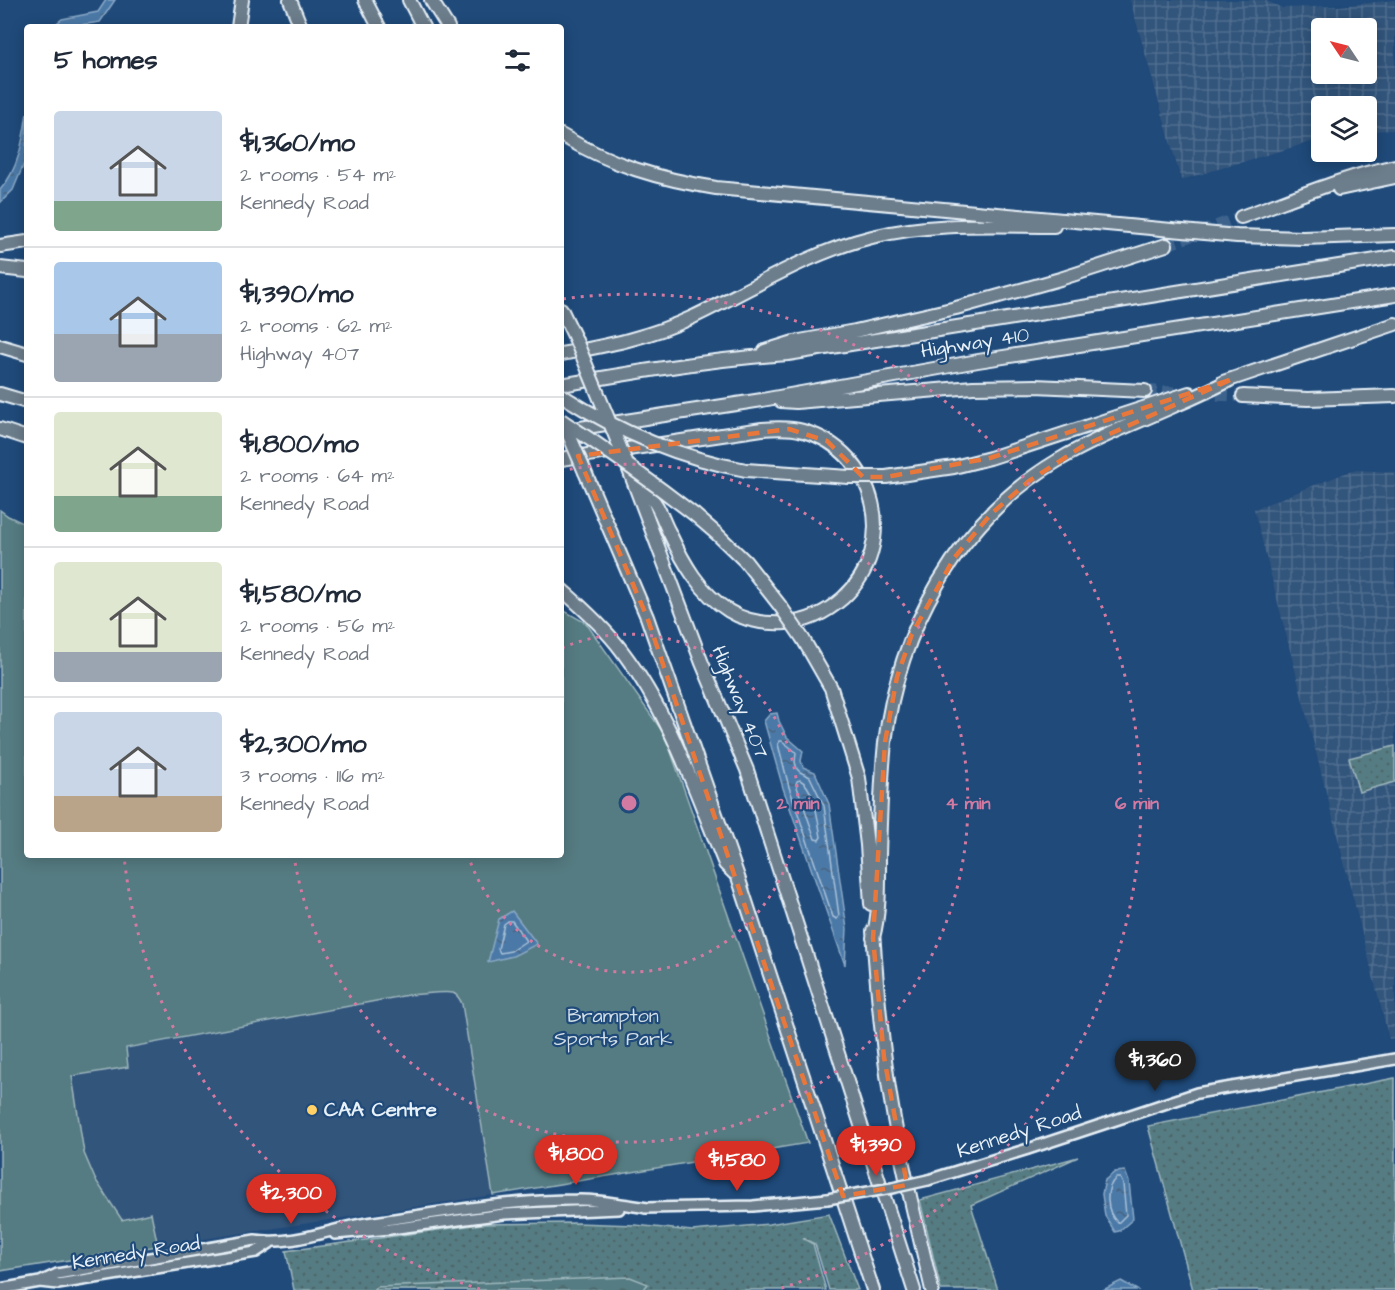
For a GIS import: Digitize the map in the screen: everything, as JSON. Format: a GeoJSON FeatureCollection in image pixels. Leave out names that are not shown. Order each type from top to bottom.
{"type":"FeatureCollection","features":[{"type":"Feature","properties":{"kind":"highway"},"geometry":{"type":"LineString","coordinates":[[238,24],[242,0]]}},
{"type":"Feature","properties":{"kind":"highway"},"geometry":{"type":"LineString","coordinates":[[290,0],[301,24]]}},
{"type":"Feature","properties":{"kind":"highway"},"geometry":{"type":"LineString","coordinates":[[364,0],[377,24]]}},
{"type":"Feature","properties":{"kind":"highway"},"geometry":{"type":"LineString","coordinates":[[409,0],[421,24]]}},
{"type":"Feature","properties":{"kind":"highway"},"geometry":{"type":"LineString","coordinates":[[431,0],[446,24]]}},
{"type":"Feature","properties":{"kind":"highway"},"geometry":{"type":"LineString","coordinates":[[564,137],[606,159],[634,170],[716,188],[1248,236],[1303,238],[1395,235]]}},
{"type":"Feature","properties":{"kind":"highway"},"geometry":{"type":"LineString","coordinates":[[1241,217],[1312,190],[1395,166]]}},
{"type":"Feature","properties":{"kind":"highway"},"geometry":{"type":"LineString","coordinates":[[1288,200],[1395,177]]}},
{"type":"Feature","properties":{"kind":"highway"},"geometry":{"type":"LineString","coordinates":[[564,353],[653,334],[692,318],[796,264],[872,237],[919,229],[959,226],[1077,226],[1097,223]]}},
{"type":"Feature","properties":{"kind":"highway"},"geometry":{"type":"LineString","coordinates":[[0,246],[24,242]]}},
{"type":"Feature","properties":{"kind":"highway"},"geometry":{"type":"LineString","coordinates":[[747,357],[794,342],[956,308],[1060,279],[1166,245]]}},
{"type":"Feature","properties":{"kind":"highway","name":"Highway 410"},"geometry":{"type":"LineString","coordinates":[[564,384],[642,371],[800,352],[1395,257]]}},
{"type":"Feature","properties":{"kind":"highway"},"geometry":{"type":"LineString","coordinates":[[0,268],[24,271]]}},
{"type":"Feature","properties":{"kind":"highway","name":"Highway 410"},"geometry":{"type":"LineString","coordinates":[[564,431],[762,400],[978,361],[1395,295]]}},
{"type":"Feature","properties":{"kind":"highway","name":"Highway 407"},"geometry":{"type":"LineString","coordinates":[[564,315],[626,462],[702,663],[747,770],[914,1290]]}},
{"type":"Feature","properties":{"kind":"highway"},"geometry":{"type":"LineString","coordinates":[[564,397],[603,420],[660,445],[723,466],[746,470],[849,477],[886,477],[943,469],[990,458],[1395,324]]}},
{"type":"Feature","properties":{"kind":"highway"},"geometry":{"type":"LineString","coordinates":[[0,346],[24,353]]}},
{"type":"Feature","properties":{"kind":"highway"},"geometry":{"type":"LineString","coordinates":[[873,938],[878,919],[881,802],[885,742],[890,711],[897,677],[912,634],[944,574],[969,539],[991,514],[1042,471],[1101,438],[1230,380]]}},
{"type":"Feature","properties":{"kind":"highway"},"geometry":{"type":"LineString","coordinates":[[762,400],[796,402],[983,387],[1035,386],[1145,391]]}},
{"type":"Feature","properties":{"kind":"highway"},"geometry":{"type":"LineString","coordinates":[[0,394],[24,401]]}},
{"type":"Feature","properties":{"kind":"highway"},"geometry":{"type":"LineString","coordinates":[[1243,396],[1308,399],[1395,396]]}},
{"type":"Feature","properties":{"kind":"highway"},"geometry":{"type":"LineString","coordinates":[[564,421],[695,515],[745,561],[782,607],[831,688],[859,778],[867,845],[884,1057],[904,1171],[932,1290]]}},
{"type":"Feature","properties":{"kind":"highway"},"geometry":{"type":"LineString","coordinates":[[564,426],[647,617],[738,877],[873,1290]]}},
{"type":"Feature","properties":{"kind":"highway"},"geometry":{"type":"LineString","coordinates":[[564,459],[762,429],[782,428],[802,431],[827,441],[839,449],[849,458],[865,481],[874,510],[875,540],[872,553],[861,577],[849,593],[824,612],[794,622],[773,623],[743,618],[730,612],[709,596],[677,549],[654,502],[634,482]]}},
{"type":"Feature","properties":{"kind":"highway"},"geometry":{"type":"LineString","coordinates":[[0,429],[24,437]]}},
{"type":"Feature","properties":{"kind":"highway"},"geometry":{"type":"LineString","coordinates":[[564,592],[598,622],[621,649],[644,682],[669,728],[725,864],[738,877]]}},
{"type":"Feature","properties":{"kind":"main road","name":"Kennedy Road"},"geometry":{"type":"LineString","coordinates":[[0,1289],[40,1282],[57,1274],[255,1240],[270,1243],[347,1226],[502,1203],[578,1199],[648,1208],[753,1206],[827,1199],[928,1180],[1197,1093],[1395,1059]]}},
{"type":"Feature","properties":{"kind":"highlighted area"},"geometry":{"type":"Polygon","coordinates":[[[1230,380],[1083,446],[1029,481],[991,514],[954,558],[912,634],[897,677],[885,742],[873,938],[884,1057],[907,1185],[843,1196],[647,617],[578,456],[789,429],[827,441],[863,477],[886,477],[990,458],[1230,380]]]}},
{"type":"Feature","properties":{"kind":"shaded area"},"geometry":{"type":"Polygon","coordinates":[[[1130,0],[1265,0],[1282,8],[1340,6],[1395,0],[1395,130],[1377,131],[1377,96],[1311,96],[1311,142],[1181,180],[1130,0]]]}},
{"type":"Feature","properties":{"kind":"shaded area"},"geometry":{"type":"Polygon","coordinates":[[[1353,470],[1395,472],[1395,1038],[1389,1039],[1254,509],[1353,470]]]}},
{"type":"Feature","properties":{"kind":"shaded area"},"geometry":{"type":"Polygon","coordinates":[[[454,993],[462,1004],[493,1195],[158,1246],[151,1213],[122,1220],[95,1179],[84,1153],[72,1076],[128,1067],[125,1049],[408,995],[454,993]]]}},
{"type":"Feature","properties":{"kind":"green space","name":"Brampton Sports Park"},"geometry":{"type":"Polygon","coordinates":[[[0,510],[24,524],[24,858],[564,858],[564,611],[586,623],[665,735],[808,1143],[493,1195],[461,1002],[453,993],[408,995],[126,1048],[128,1067],[72,1076],[84,1153],[95,1179],[122,1220],[151,1213],[158,1246],[0,1271],[0,510]]]}},
{"type":"Feature","properties":{"kind":"green space"},"geometry":{"type":"Polygon","coordinates":[[[1395,746],[1395,782],[1359,792],[1349,758],[1395,746]]]}},
{"type":"Feature","properties":{"kind":"green space"},"geometry":{"type":"Polygon","coordinates":[[[1395,1078],[1395,1290],[1193,1290],[1148,1126],[1395,1078]]]}},
{"type":"Feature","properties":{"kind":"green space"},"geometry":{"type":"Polygon","coordinates":[[[1078,1157],[971,1205],[998,1290],[941,1290],[920,1200],[1078,1157]]]}},
{"type":"Feature","properties":{"kind":"green space"},"geometry":{"type":"Polygon","coordinates":[[[829,1214],[858,1290],[829,1290],[815,1244],[802,1238],[813,1244],[826,1290],[294,1290],[286,1251],[481,1224],[576,1223],[635,1225],[692,1231],[769,1224],[829,1214]]]}},
{"type":"Feature","properties":{"kind":"green space"},"geometry":{"type":"Polygon","coordinates":[[[630,1277],[648,1284],[643,1290],[374,1290],[376,1287],[630,1277]]]}},
{"type":"Feature","properties":{"kind":"water"},"geometry":{"type":"Polygon","coordinates":[[[106,0],[115,0],[100,22],[56,24],[62,19],[98,12],[106,0]]]}},
{"type":"Feature","properties":{"kind":"water"},"geometry":{"type":"Polygon","coordinates":[[[24,133],[24,164],[13,190],[0,203],[0,190],[12,173],[24,133]]]}},
{"type":"Feature","properties":{"kind":"water"},"geometry":{"type":"Polygon","coordinates":[[[777,713],[787,737],[803,751],[801,761],[803,767],[815,772],[829,804],[847,929],[845,965],[783,788],[764,721],[770,714],[777,713]]]}},
{"type":"Feature","properties":{"kind":"water"},"geometry":{"type":"Polygon","coordinates":[[[512,911],[537,944],[513,956],[488,962],[499,919],[512,911]]]}},
{"type":"Feature","properties":{"kind":"water"},"geometry":{"type":"Polygon","coordinates":[[[1125,1171],[1129,1182],[1133,1219],[1115,1232],[1105,1216],[1102,1194],[1105,1180],[1115,1172],[1125,1171]]]}},
{"type":"Feature","properties":{"kind":"water"},"geometry":{"type":"Polygon","coordinates":[[[1121,1281],[1137,1290],[1103,1290],[1121,1281]]]}},
{"type":"Feature","properties":{"kind":"tunnel"},"geometry":{"type":"LineString","coordinates":[[1166,245],[1241,217]]}},
{"type":"Feature","properties":{"kind":"tunnel"},"geometry":{"type":"LineString","coordinates":[[1145,391],[1243,396]]}},
{"type":"Feature","properties":{"kind":"place","name":"CAA Centre"},"geometry":{"type":"Point","coordinates":[312,1110]}}]}
